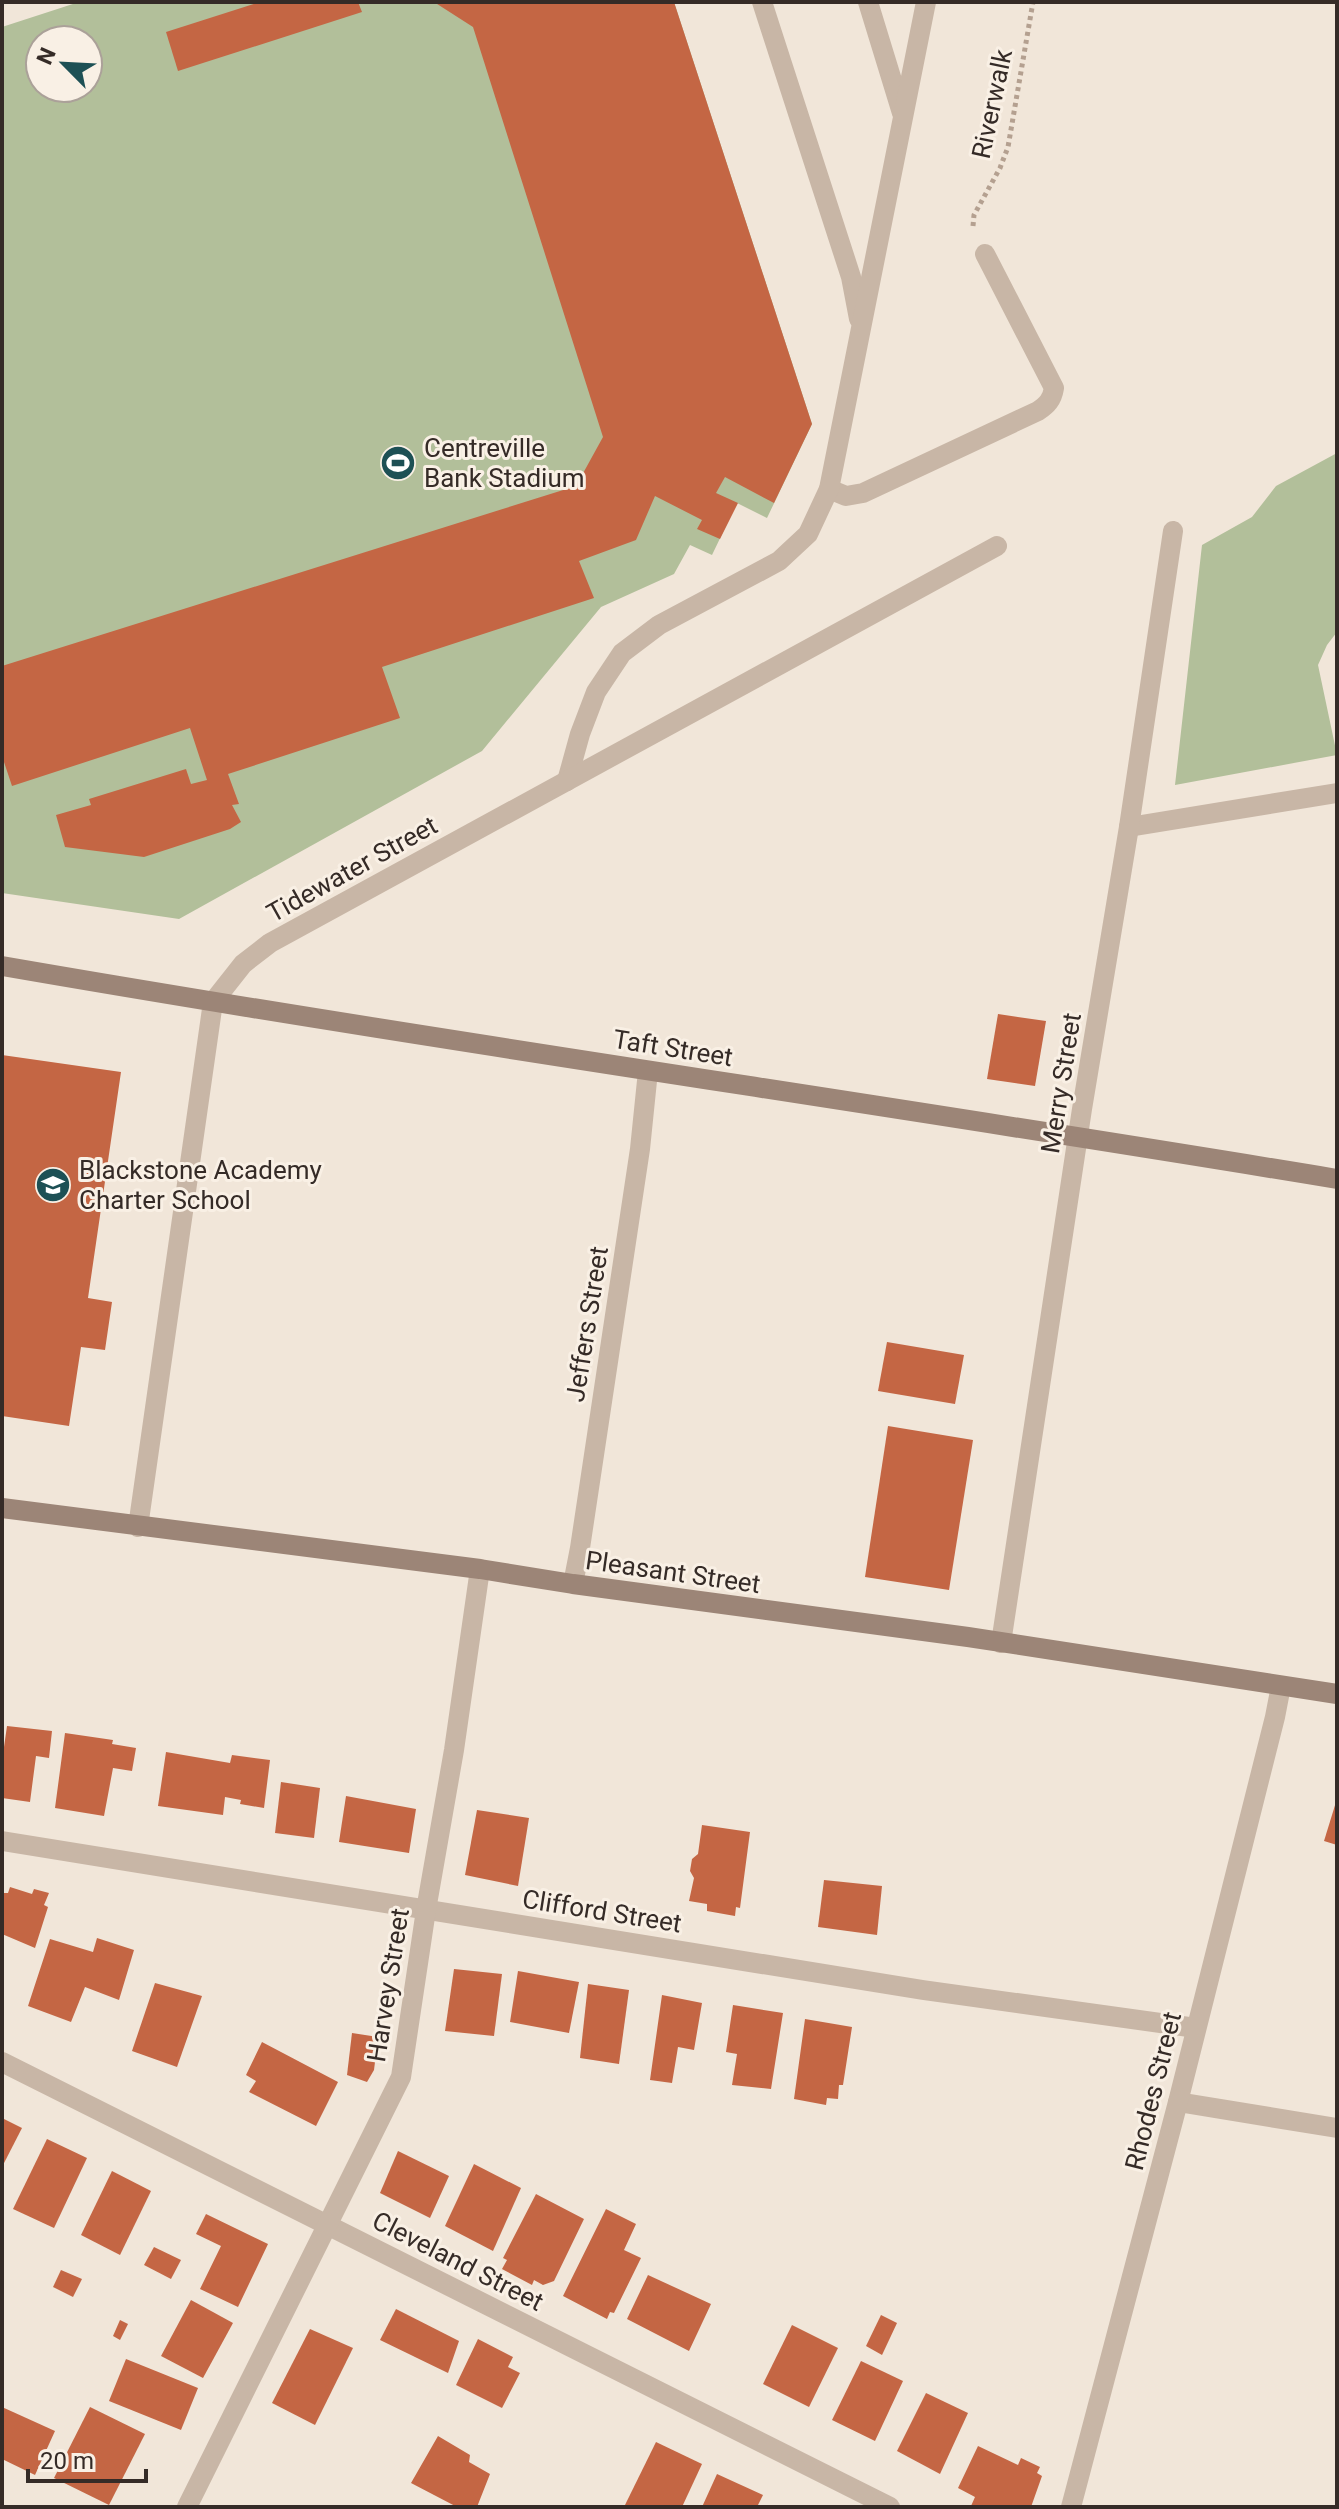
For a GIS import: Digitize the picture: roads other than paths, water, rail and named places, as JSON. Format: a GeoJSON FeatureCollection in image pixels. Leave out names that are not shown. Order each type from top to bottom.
{"type":"FeatureCollection","features":[{"type":"Feature","properties":{"kind":"street"},"geometry":{"type":"LineString","coordinates":[[762,2],[851,277],[861,335]]}},
{"type":"Feature","properties":{"kind":"street"},"geometry":{"type":"LineString","coordinates":[[868,2],[904,118]]}},
{"type":"Feature","properties":{"kind":"street"},"geometry":{"type":"LineString","coordinates":[[567,781],[596,692],[622,653],[659,625],[779,561],[808,534],[829,489],[926,2]]}},
{"type":"Feature","properties":{"kind":"street"},"geometry":{"type":"LineString","coordinates":[[829,489],[846,496],[863,493],[1038,411],[1053,396],[1054,388],[985,254]]}},
{"type":"Feature","properties":{"kind":"street","name":"Merry Street"},"geometry":{"type":"LineString","coordinates":[[1001,1643],[1173,531]]}},
{"type":"Feature","properties":{"kind":"street","name":"Tidewater Street"},"geometry":{"type":"LineString","coordinates":[[213,1002],[243,964],[270,943],[997,546]]}},
{"type":"Feature","properties":{"kind":"street"},"geometry":{"type":"LineString","coordinates":[[1129,827],[1337,793]]}},
{"type":"Feature","properties":{"kind":"street","name":"Taft Street"},"geometry":{"type":"LineString","coordinates":[[2,966],[1337,1179]]}},
{"type":"Feature","properties":{"kind":"street"},"geometry":{"type":"LineString","coordinates":[[138,1527],[213,1002]]}},
{"type":"Feature","properties":{"kind":"street","name":"Jeffers Street"},"geometry":{"type":"LineString","coordinates":[[573,1584],[640,1149],[648,1071]]}},
{"type":"Feature","properties":{"kind":"street","name":"Pleasant Street"},"geometry":{"type":"LineString","coordinates":[[2,1508],[480,1569],[1337,1694]]}},
{"type":"Feature","properties":{"kind":"street","name":"Harvey Street"},"geometry":{"type":"LineString","coordinates":[[187,2507],[401,2077],[480,1569]]}},
{"type":"Feature","properties":{"kind":"street","name":"Rhodes Street"},"geometry":{"type":"LineString","coordinates":[[1071,2507],[1178,2102],[1281,1686]]}},
{"type":"Feature","properties":{"kind":"street","name":"Clifford Street"},"geometry":{"type":"LineString","coordinates":[[2,1841],[923,1990],[1196,2028]]}},
{"type":"Feature","properties":{"kind":"street","name":"Cleveland Street"},"geometry":{"type":"LineString","coordinates":[[2,2062],[890,2507]]}},
{"type":"Feature","properties":{"kind":"street"},"geometry":{"type":"LineString","coordinates":[[1178,2102],[1337,2128]]}},
{"type":"Feature","properties":{"kind":"place","name":"Centreville Bank Stadium"},"geometry":{"type":"Point","coordinates":[398,463]}},
{"type":"Feature","properties":{"kind":"place","name":"Blackstone Academy Charter School"},"geometry":{"type":"Point","coordinates":[53,1185]}}]}
